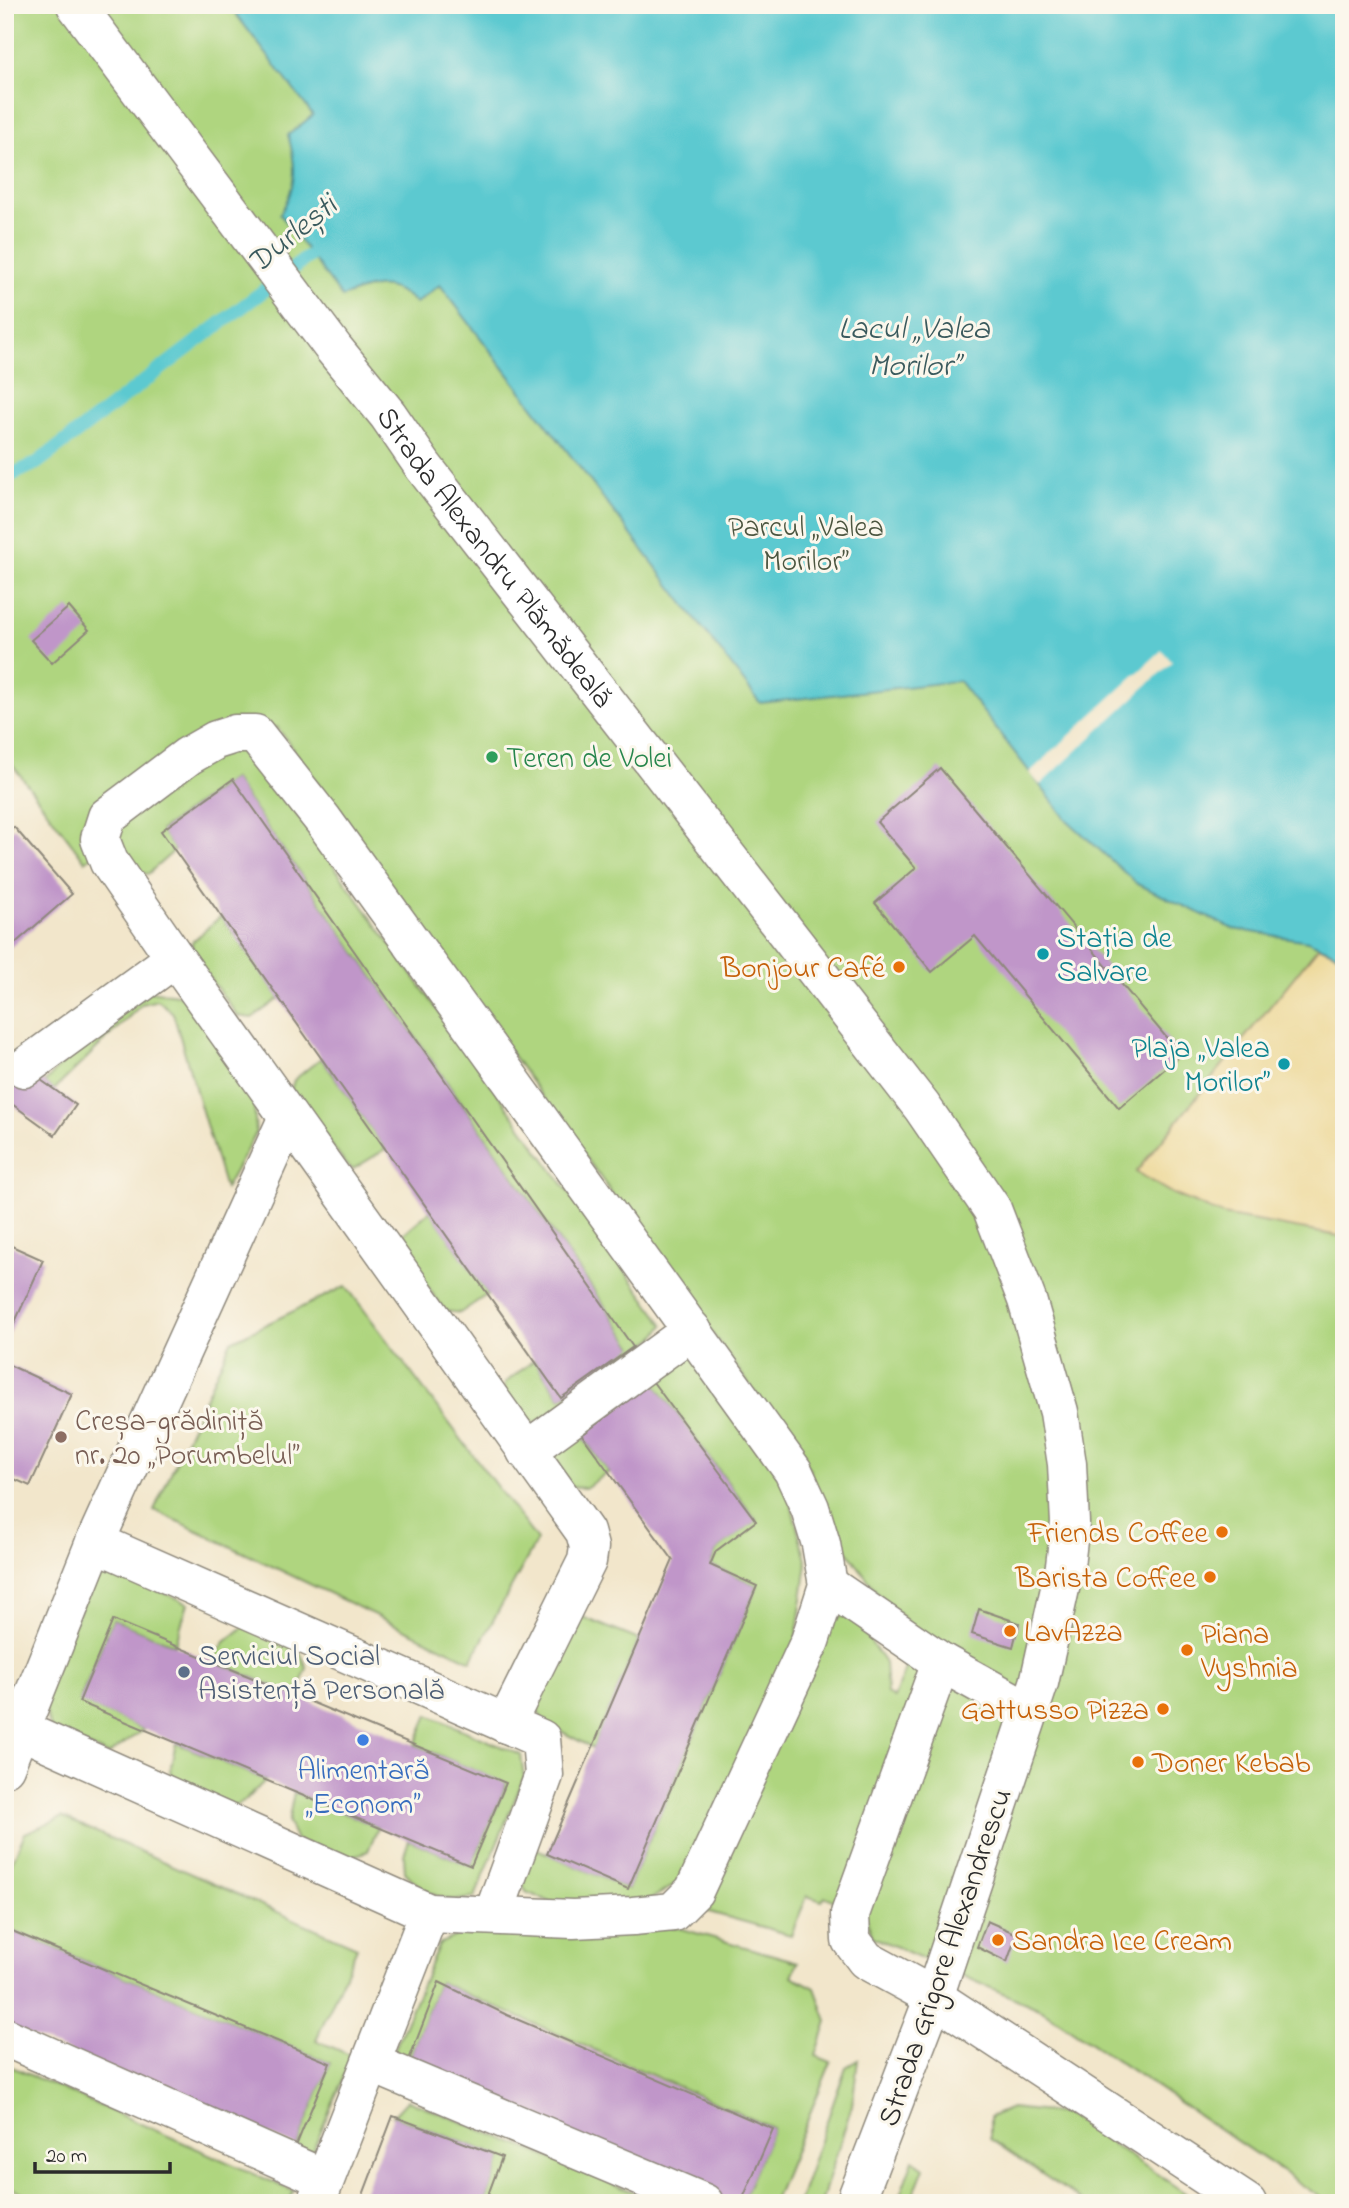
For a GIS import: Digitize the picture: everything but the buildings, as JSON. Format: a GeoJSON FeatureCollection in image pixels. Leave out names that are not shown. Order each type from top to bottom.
{"type":"FeatureCollection","features":[{"type":"Feature","properties":{"kind":"street","name":"Strada Alexandru Plămădeală"},"geometry":{"type":"LineString","coordinates":[[75,5],[334,349],[914,1096],[992,1209],[1027,1300],[1045,1357],[1059,1412],[1067,1464],[1070,1522],[1065,1566],[1039,1682],[1029,1711]]}},
{"type":"Feature","properties":{"kind":"street"},"geometry":{"type":"LineString","coordinates":[[13,1727],[429,1913],[573,1919],[673,1912],[694,1891],[810,1640],[828,1585],[821,1545],[810,1508],[793,1471],[323,820],[255,734],[235,734],[216,740],[188,756],[107,817],[100,839],[109,862],[175,958],[585,1532],[589,1546],[587,1561],[506,1724]]}},
{"type":"Feature","properties":{"kind":"street"},"geometry":{"type":"LineString","coordinates":[[24,1068],[175,958]]}},
{"type":"Feature","properties":{"kind":"street"},"geometry":{"type":"LineString","coordinates":[[5,1767],[13,1727],[288,1117]]}},
{"type":"Feature","properties":{"kind":"street"},"geometry":{"type":"LineString","coordinates":[[526,1451],[692,1330]]}},
{"type":"Feature","properties":{"kind":"street"},"geometry":{"type":"LineString","coordinates":[[95,1542],[541,1739],[544,1774],[493,1915]]}},
{"type":"Feature","properties":{"kind":"street"},"geometry":{"type":"LineString","coordinates":[[828,1585],[941,1662],[1029,1711]]}},
{"type":"Feature","properties":{"kind":"street"},"geometry":{"type":"LineString","coordinates":[[941,1662],[850,1914],[849,1928],[857,1951],[866,1960],[934,1997],[1247,2203]]}},
{"type":"Feature","properties":{"kind":"street","name":"Strada Grigore Alexandrescu"},"geometry":{"type":"LineString","coordinates":[[855,2203],[934,1997],[1029,1711]]}},
{"type":"Feature","properties":{"kind":"street"},"geometry":{"type":"LineString","coordinates":[[5,2037],[321,2191],[429,1913]]}},
{"type":"Feature","properties":{"kind":"street"},"geometry":{"type":"LineString","coordinates":[[371,2063],[704,2203]]}},
{"type":"Feature","properties":{"kind":"green space","name":"Parcul „Valea Morilor”"},"geometry":{"type":"Polygon","coordinates":[[[5,5],[1344,5],[1344,2203],[1329,2203],[1042,2010],[873,1937],[866,1919],[825,1896],[822,1901],[807,1896],[791,1935],[695,1908],[826,1624],[842,1616],[854,1617],[885,1663],[887,1694],[894,1698],[918,1633],[879,1595],[824,1518],[809,1468],[277,727],[253,753],[664,1325],[655,1337],[536,1423],[523,1421],[503,1395],[505,1383],[534,1360],[561,1398],[633,1346],[233,779],[161,830],[175,850],[148,874],[130,871],[119,837],[85,861],[5,755],[5,5]]]}},
{"type":"Feature","properties":{"kind":"green space"},"geometry":{"type":"Polygon","coordinates":[[[221,916],[280,998],[252,1018],[238,1016],[193,956],[192,942],[221,916]]]}},
{"type":"Feature","properties":{"kind":"green space"},"geometry":{"type":"Polygon","coordinates":[[[149,991],[184,996],[253,1092],[256,1133],[225,1189],[173,1013],[158,1000],[142,1004],[54,1090],[44,1083],[66,1060],[149,991]]]}},
{"type":"Feature","properties":{"kind":"green space"},"geometry":{"type":"Polygon","coordinates":[[[321,1058],[386,1149],[353,1169],[346,1165],[291,1089],[294,1080],[321,1058]]]}},
{"type":"Feature","properties":{"kind":"green space"},"geometry":{"type":"Polygon","coordinates":[[[430,1211],[488,1294],[460,1313],[445,1311],[399,1247],[403,1234],[430,1211]]]}},
{"type":"Feature","properties":{"kind":"green space"},"geometry":{"type":"Polygon","coordinates":[[[346,1286],[537,1540],[471,1661],[154,1510],[231,1341],[346,1286]]]}},
{"type":"Feature","properties":{"kind":"green space"},"geometry":{"type":"Polygon","coordinates":[[[699,1357],[783,1474],[807,1564],[795,1646],[680,1882],[642,1904],[558,1905],[526,1892],[522,1881],[530,1846],[628,1889],[757,1586],[710,1565],[716,1551],[756,1520],[653,1382],[682,1358],[699,1357]]]}},
{"type":"Feature","properties":{"kind":"green space"},"geometry":{"type":"Polygon","coordinates":[[[577,1429],[609,1472],[585,1488],[569,1487],[553,1454],[577,1429]]]}},
{"type":"Feature","properties":{"kind":"green space"},"geometry":{"type":"Polygon","coordinates":[[[111,1569],[188,1603],[175,1645],[113,1620],[79,1701],[144,1729],[108,1755],[52,1731],[42,1701],[91,1583],[111,1569]]]}},
{"type":"Feature","properties":{"kind":"green space"},"geometry":{"type":"Polygon","coordinates":[[[575,1614],[639,1640],[593,1748],[543,1722],[535,1703],[575,1614]]]}},
{"type":"Feature","properties":{"kind":"green space"},"geometry":{"type":"Polygon","coordinates":[[[246,1625],[297,1645],[307,1668],[296,1696],[212,1660],[225,1642],[246,1625]]]}},
{"type":"Feature","properties":{"kind":"green space"},"geometry":{"type":"Polygon","coordinates":[[[428,1715],[521,1755],[524,1777],[475,1897],[454,1900],[436,1896],[405,1872],[404,1855],[409,1840],[471,1866],[506,1784],[415,1745],[428,1715]]]}},
{"type":"Feature","properties":{"kind":"green space"},"geometry":{"type":"Polygon","coordinates":[[[176,1743],[266,1780],[245,1800],[230,1809],[173,1786],[170,1770],[176,1743]]]}},
{"type":"Feature","properties":{"kind":"green space"},"geometry":{"type":"Polygon","coordinates":[[[294,1792],[378,1827],[368,1851],[346,1859],[296,1840],[288,1823],[294,1792]]]}},
{"type":"Feature","properties":{"kind":"green space"},"geometry":{"type":"Polygon","coordinates":[[[62,1817],[357,1947],[316,2040],[352,2056],[312,2153],[296,2146],[330,2063],[5,1928],[5,1877],[25,1833],[62,1817]]]}},
{"type":"Feature","properties":{"kind":"green space"},"geometry":{"type":"Polygon","coordinates":[[[675,1927],[798,1962],[792,1976],[815,1988],[827,2021],[816,2056],[831,2062],[773,2203],[741,2203],[773,2128],[439,1982],[407,2065],[391,2058],[439,1944],[464,1932],[675,1927]]]}},
{"type":"Feature","properties":{"kind":"green space"},"geometry":{"type":"Polygon","coordinates":[[[858,2060],[852,2105],[821,2203],[798,2203],[846,2067],[858,2060]]]}},
{"type":"Feature","properties":{"kind":"green space"},"geometry":{"type":"Polygon","coordinates":[[[5,2064],[293,2191],[287,2203],[45,2203],[5,2185],[5,2064]]]}},
{"type":"Feature","properties":{"kind":"green space"},"geometry":{"type":"Polygon","coordinates":[[[408,2100],[660,2203],[485,2203],[502,2157],[393,2116],[408,2100]]]}},
{"type":"Feature","properties":{"kind":"green space"},"geometry":{"type":"Polygon","coordinates":[[[1011,2108],[1067,2114],[1200,2203],[1085,2203],[990,2139],[990,2117],[1011,2108]]]}},
{"type":"Feature","properties":{"kind":"green space"},"geometry":{"type":"Polygon","coordinates":[[[913,2160],[924,2168],[910,2203],[897,2203],[913,2160]]]}},
{"type":"Feature","properties":{"kind":"sand","name":"Plaja „Valea Morilor”"},"geometry":{"type":"Polygon","coordinates":[[[1319,946],[1344,957],[1344,1237],[1223,1215],[1173,1194],[1136,1172],[1319,946]]]}},
{"type":"Feature","properties":{"kind":"water","name":"Lacul „Valea Morilor”"},"geometry":{"type":"Polygon","coordinates":[[[229,5],[1344,5],[1344,957],[1308,941],[1233,929],[1137,884],[1067,820],[959,681],[760,703],[440,285],[416,303],[398,290],[381,286],[342,297],[280,214],[290,194],[294,176],[288,135],[313,115],[229,5]]]}},
{"type":"Feature","properties":{"kind":"pier"},"geometry":{"type":"Polygon","coordinates":[[[1162,650],[1172,662],[1040,785],[1029,773],[1162,650]]]}},
{"type":"Feature","properties":{"kind":"waterway","name":"Durlești"},"geometry":{"type":"LineString","coordinates":[[5,478],[37,463],[325,244]]}},
{"type":"Feature","properties":{"kind":"place","name":"Teren de Volei"},"geometry":{"type":"Point","coordinates":[492,757]}},
{"type":"Feature","properties":{"kind":"place","name":"Stația de Salvare"},"geometry":{"type":"Point","coordinates":[1043,954]}},
{"type":"Feature","properties":{"kind":"place","name":"Bonjour Café"},"geometry":{"type":"Point","coordinates":[899,967]}},
{"type":"Feature","properties":{"kind":"place","name":"Plaja „Valea Morilor”"},"geometry":{"type":"Point","coordinates":[1284,1064]}},
{"type":"Feature","properties":{"kind":"place","name":"Creșa-grădiniță nr. 20 „Porumbelul”"},"geometry":{"type":"Point","coordinates":[61,1437]}},
{"type":"Feature","properties":{"kind":"place","name":"Friends Coffee"},"geometry":{"type":"Point","coordinates":[1222,1532]}},
{"type":"Feature","properties":{"kind":"place","name":"Barista Coffee"},"geometry":{"type":"Point","coordinates":[1210,1577]}},
{"type":"Feature","properties":{"kind":"place","name":"LavAzza"},"geometry":{"type":"Point","coordinates":[1010,1631]}},
{"type":"Feature","properties":{"kind":"place","name":"Piana Vyshnia"},"geometry":{"type":"Point","coordinates":[1187,1650]}},
{"type":"Feature","properties":{"kind":"place","name":"Serviciul Social Asistență Personală"},"geometry":{"type":"Point","coordinates":[184,1672]}},
{"type":"Feature","properties":{"kind":"place","name":"Gattusso Pizza"},"geometry":{"type":"Point","coordinates":[1163,1709]}},
{"type":"Feature","properties":{"kind":"place","name":"Alimentară „Econom”"},"geometry":{"type":"Point","coordinates":[363,1740]}},
{"type":"Feature","properties":{"kind":"place","name":"Doner Kebab"},"geometry":{"type":"Point","coordinates":[1138,1762]}},
{"type":"Feature","properties":{"kind":"place","name":"Sandra Ice Cream"},"geometry":{"type":"Point","coordinates":[998,1940]}}]}
